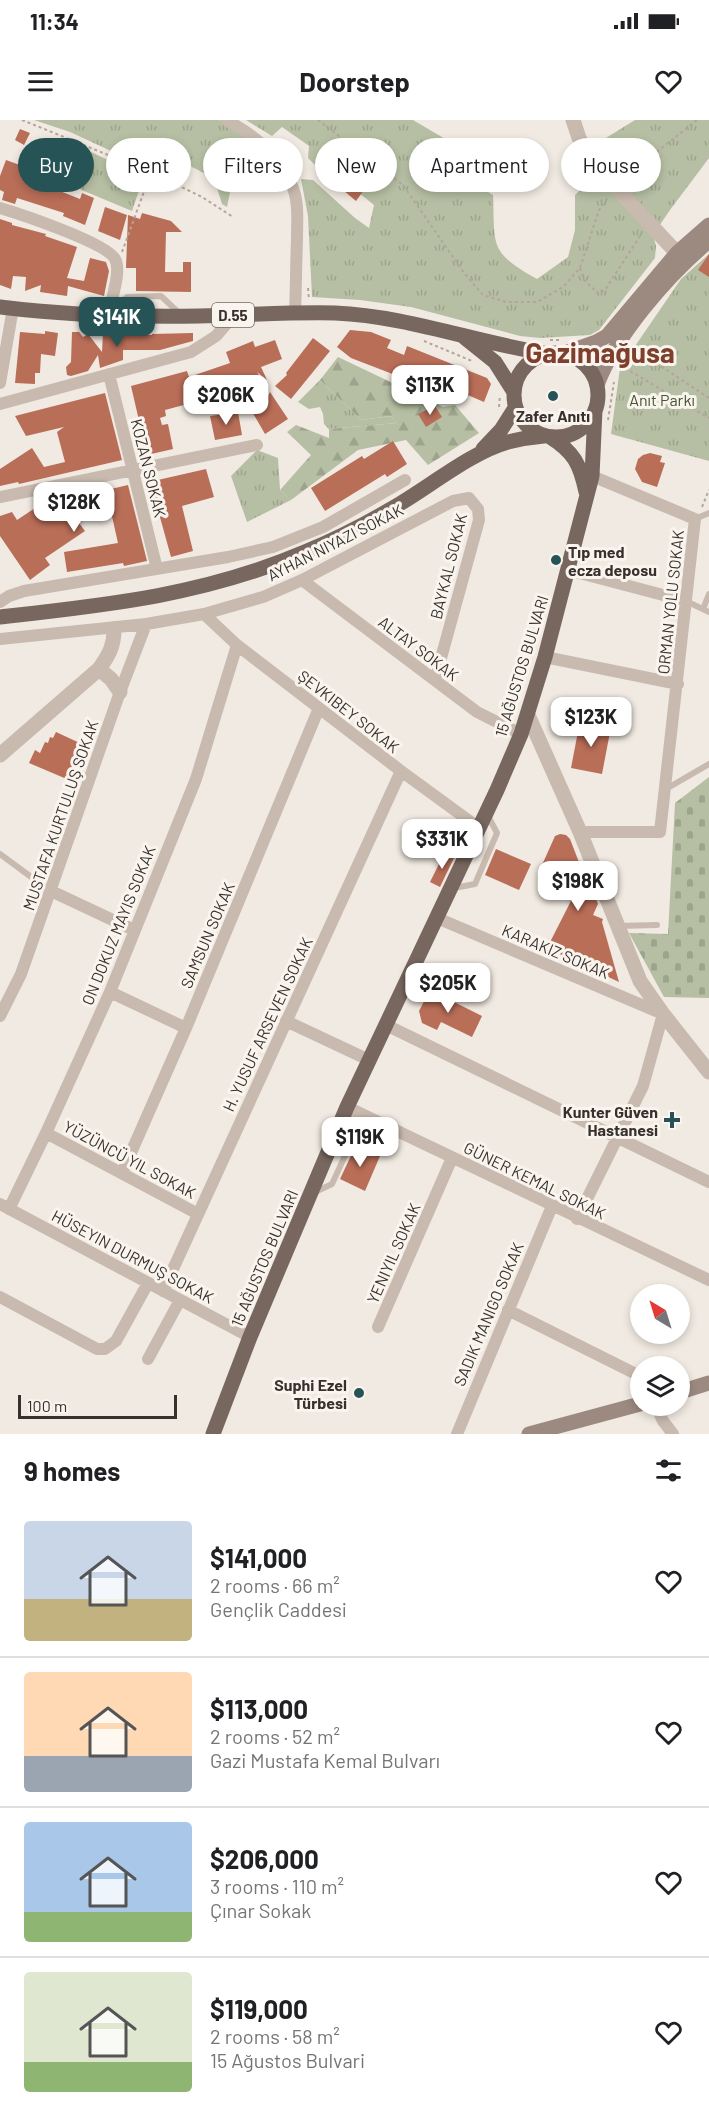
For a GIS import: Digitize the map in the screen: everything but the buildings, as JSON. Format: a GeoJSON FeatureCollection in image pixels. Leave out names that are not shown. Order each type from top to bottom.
{"type":"FeatureCollection","features":[{"type":"Feature","properties":{"kind":"main road"},"geometry":{"type":"LineString","coordinates":[[507,390],[532,360],[555,347],[596,342],[607,336],[677,253],[709,225]]}},
{"type":"Feature","properties":{"kind":"main road"},"geometry":{"type":"LineString","coordinates":[[0,617],[120,603],[209,586],[306,552],[390,510],[477,455],[508,442],[559,437],[577,432],[591,419],[598,394],[597,385],[608,358],[618,343],[674,273],[709,241]]}},
{"type":"Feature","properties":{"kind":"main road","name":"D.55"},"geometry":{"type":"LineString","coordinates":[[6,307],[108,314],[182,316],[335,313],[391,318],[518,349],[555,347],[588,368],[597,385]]}},
{"type":"Feature","properties":{"kind":"main road","name":"D.55"},"geometry":{"type":"LineString","coordinates":[[463,336],[495,362],[515,408]]}},
{"type":"Feature","properties":{"kind":"main road"},"geometry":{"type":"LineString","coordinates":[[477,455],[501,430],[515,408],[526,426],[547,437]]}},
{"type":"Feature","properties":{"kind":"main road","name":"15 AĞUSTOS BULVARI"},"geometry":{"type":"LineString","coordinates":[[213,1434],[250,1337],[347,1107],[521,734],[545,657],[592,476],[595,410]]}},
{"type":"Feature","properties":{"kind":"main road","name":"15 AĞUSTOS BULVARI"},"geometry":{"type":"LineString","coordinates":[[547,437],[563,445],[575,458],[586,495]]}},
{"type":"Feature","properties":{"kind":"main road"},"geometry":{"type":"LineString","coordinates":[[690,1389],[709,1383]]}},
{"type":"Feature","properties":{"kind":"main road"},"geometry":{"type":"LineString","coordinates":[[529,1434],[630,1407]]}},
{"type":"Feature","properties":{"kind":"street"},"geometry":{"type":"LineString","coordinates":[[226,120],[255,138],[270,153],[284,171],[293,188],[297,207],[296,314]]}},
{"type":"Feature","properties":{"kind":"street"},"geometry":{"type":"LineString","coordinates":[[574,126],[591,160],[677,253]]}},
{"type":"Feature","properties":{"kind":"street"},"geometry":{"type":"LineString","coordinates":[[0,208],[65,232],[115,257],[118,266],[117,276],[108,314]]}},
{"type":"Feature","properties":{"kind":"street"},"geometry":{"type":"LineString","coordinates":[[0,383],[6,307]]}},
{"type":"Feature","properties":{"kind":"street"},"geometry":{"type":"LineString","coordinates":[[0,404],[191,352],[216,336],[234,315]]}},
{"type":"Feature","properties":{"kind":"street","name":"KOZAN SOKAK"},"geometry":{"type":"LineString","coordinates":[[109,374],[157,569]]}},
{"type":"Feature","properties":{"kind":"street"},"geometry":{"type":"LineString","coordinates":[[0,497],[257,445]]}},
{"type":"Feature","properties":{"kind":"street"},"geometry":{"type":"LineString","coordinates":[[592,476],[697,518]]}},
{"type":"Feature","properties":{"kind":"street"},"geometry":{"type":"LineString","coordinates":[[0,602],[24,591],[228,557],[273,547],[323,527],[405,480]]}},
{"type":"Feature","properties":{"kind":"street","name":"AYHAN NIYAZI SOKAK"},"geometry":{"type":"LineString","coordinates":[[0,639],[146,624],[204,614],[263,597],[302,580],[453,501],[469,498]]}},
{"type":"Feature","properties":{"kind":"street","name":"BAYKAL SOKAK"},"geometry":{"type":"LineString","coordinates":[[435,680],[479,520],[478,509],[469,498]]}},
{"type":"Feature","properties":{"kind":"street","name":"ORMAN YOLU SOKAK"},"geometry":{"type":"LineString","coordinates":[[580,832],[660,832],[697,518]]}},
{"type":"Feature","properties":{"kind":"street"},"geometry":{"type":"LineString","coordinates":[[568,570],[686,601]]}},
{"type":"Feature","properties":{"kind":"street","name":"ALTAY SOKAK"},"geometry":{"type":"LineString","coordinates":[[302,580],[477,712],[521,734]]}},
{"type":"Feature","properties":{"kind":"street","name":"ŞEVKIBEY SOKAK"},"geometry":{"type":"LineString","coordinates":[[204,614],[237,645],[400,771],[479,828]]}},
{"type":"Feature","properties":{"kind":"street","name":"MUSTAFA KURTULUŞ SOKAK"},"geometry":{"type":"LineString","coordinates":[[0,1016],[21,974],[146,624]]}},
{"type":"Feature","properties":{"kind":"street"},"geometry":{"type":"LineString","coordinates":[[0,755],[99,669],[110,655],[114,643],[114,629]]}},
{"type":"Feature","properties":{"kind":"street"},"geometry":{"type":"LineString","coordinates":[[4,1207],[46,1133],[110,992],[196,779],[237,645]]}},
{"type":"Feature","properties":{"kind":"street"},"geometry":{"type":"LineString","coordinates":[[545,657],[678,684]]}},
{"type":"Feature","properties":{"kind":"street"},"geometry":{"type":"LineString","coordinates":[[99,669],[111,679],[120,692]]}},
{"type":"Feature","properties":{"kind":"street","name":"SAMSUN SOKAK"},"geometry":{"type":"LineString","coordinates":[[122,1173],[186,1028],[319,708]]}},
{"type":"Feature","properties":{"kind":"street"},"geometry":{"type":"LineString","coordinates":[[528,715],[580,832],[640,981],[709,1072]]}},
{"type":"Feature","properties":{"kind":"street","name":"H. YUSUF ARSEVEN SOKAK"},"geometry":{"type":"LineString","coordinates":[[163,1291],[400,771]]}},
{"type":"Feature","properties":{"kind":"street"},"geometry":{"type":"LineString","coordinates":[[51,891],[134,930]]}},
{"type":"Feature","properties":{"kind":"street"},"geometry":{"type":"LineString","coordinates":[[437,918],[663,1014]]}},
{"type":"Feature","properties":{"kind":"street"},"geometry":{"type":"LineString","coordinates":[[110,992],[186,1028]]}},
{"type":"Feature","properties":{"kind":"street"},"geometry":{"type":"LineString","coordinates":[[577,1219],[643,1086],[663,1014]]}},
{"type":"Feature","properties":{"kind":"street"},"geometry":{"type":"LineString","coordinates":[[286,1021],[369,1060]]}},
{"type":"Feature","properties":{"kind":"street"},"geometry":{"type":"LineString","coordinates":[[386,1025],[709,1182]]}},
{"type":"Feature","properties":{"kind":"street","name":"GÜNER KEMAL SOKAK"},"geometry":{"type":"LineString","coordinates":[[347,1107],[577,1219],[709,1280]]}},
{"type":"Feature","properties":{"kind":"street"},"geometry":{"type":"LineString","coordinates":[[46,1133],[198,1214]]}},
{"type":"Feature","properties":{"kind":"street"},"geometry":{"type":"LineString","coordinates":[[378,1327],[452,1158]]}},
{"type":"Feature","properties":{"kind":"street"},"geometry":{"type":"LineString","coordinates":[[457,1434],[552,1206]]}},
{"type":"Feature","properties":{"kind":"street","name":"HÜSEYIN DURMUŞ SOKAK"},"geometry":{"type":"LineString","coordinates":[[4,1207],[250,1337]]}},
{"type":"Feature","properties":{"kind":"street"},"geometry":{"type":"LineString","coordinates":[[0,1297],[97,1349],[105,1348],[116,1341],[148,1283]]}},
{"type":"Feature","properties":{"kind":"street"},"geometry":{"type":"LineString","coordinates":[[148,1359],[180,1300]]}},
{"type":"Feature","properties":{"kind":"street"},"geometry":{"type":"LineString","coordinates":[[508,1310],[630,1371]]}},
{"type":"Feature","properties":{"kind":"street"},"geometry":{"type":"LineString","coordinates":[[661,1416],[673,1434]]}},
{"type":"Feature","properties":{"kind":"lane"},"geometry":{"type":"LineString","coordinates":[[697,518],[709,513]]}},
{"type":"Feature","properties":{"kind":"lane"},"geometry":{"type":"LineString","coordinates":[[686,601],[706,610],[709,594]]}},
{"type":"Feature","properties":{"kind":"lane"},"geometry":{"type":"LineString","coordinates":[[665,789],[709,764]]}},
{"type":"Feature","properties":{"kind":"lane"},"geometry":{"type":"LineString","coordinates":[[451,888],[475,884],[497,833],[486,813]]}},
{"type":"Feature","properties":{"kind":"lane"},"geometry":{"type":"LineString","coordinates":[[0,854],[51,891]]}},
{"type":"Feature","properties":{"kind":"lane"},"geometry":{"type":"LineString","coordinates":[[617,926],[657,926]]}},
{"type":"Feature","properties":{"kind":"path"},"geometry":{"type":"LineString","coordinates":[[22,120],[106,154]]}},
{"type":"Feature","properties":{"kind":"path"},"geometry":{"type":"LineString","coordinates":[[318,120],[403,185],[464,273],[483,295],[506,302],[537,302],[563,287],[580,268],[599,210],[611,194]]}},
{"type":"Feature","properties":{"kind":"path"},"geometry":{"type":"LineString","coordinates":[[661,149],[697,120]]}},
{"type":"Feature","properties":{"kind":"path"},"geometry":{"type":"LineString","coordinates":[[115,257],[122,252],[144,192]]}},
{"type":"Feature","properties":{"kind":"path"},"geometry":{"type":"LineString","coordinates":[[191,192],[233,217]]}},
{"type":"Feature","properties":{"kind":"path"},"geometry":{"type":"LineString","coordinates":[[580,268],[584,280],[599,294],[605,290],[648,221]]}},
{"type":"Feature","properties":{"kind":"path"},"geometry":{"type":"LineString","coordinates":[[308,288],[308,300]]}},
{"type":"Feature","properties":{"kind":"path"},"geometry":{"type":"LineString","coordinates":[[424,341],[481,364]]}},
{"type":"Feature","properties":{"kind":"path"},"geometry":{"type":"LineString","coordinates":[[618,343],[656,363],[709,398]]}},
{"type":"Feature","properties":{"kind":"path"},"geometry":{"type":"LineString","coordinates":[[616,370],[618,364],[709,418]]}},
{"type":"Feature","properties":{"kind":"path"},"geometry":{"type":"LineString","coordinates":[[608,421],[614,377]]}},
{"type":"Feature","properties":{"kind":"path"},"geometry":{"type":"LineString","coordinates":[[499,409],[507,390]]}},
{"type":"Feature","properties":{"kind":"path"},"geometry":{"type":"LineString","coordinates":[[697,518],[709,490]]}},
{"type":"Feature","properties":{"kind":"green space"},"geometry":{"type":"Polygon","coordinates":[[[34,120],[219,120],[248,138],[203,138],[203,172],[191,166],[191,138],[106,138],[106,149],[94,143],[94,138],[83,138],[34,120]]]}},
{"type":"Feature","properties":{"kind":"green space"},"geometry":{"type":"Polygon","coordinates":[[[246,120],[413,120],[444,138],[409,138],[409,192],[488,192],[493,195],[495,237],[498,246],[510,262],[537,279],[568,257],[575,230],[575,195],[578,192],[661,192],[661,138],[606,138],[635,120],[709,120],[709,158],[653,235],[656,246],[655,258],[599,330],[590,335],[540,338],[520,336],[411,307],[360,300],[312,297],[308,216],[303,179],[313,180],[315,192],[326,192],[369,228],[374,205],[358,192],[397,192],[397,138],[315,138],[315,165],[308,158],[309,146],[303,142],[303,138],[298,138],[282,127],[272,136],[246,120]]]}},
{"type":"Feature","properties":{"kind":"green space"},"geometry":{"type":"Polygon","coordinates":[[[94,153],[106,159],[106,192],[139,192],[132,211],[87,192],[94,192],[94,153]]]}},
{"type":"Feature","properties":{"kind":"green space"},"geometry":{"type":"Polygon","coordinates":[[[218,192],[230,192],[227,207],[222,204],[218,192]]]}},
{"type":"Feature","properties":{"kind":"green space","name":"Anıt Parkı"},"geometry":{"type":"Polygon","coordinates":[[[709,254],[709,461],[611,434],[620,368],[681,279],[709,254]]]}},
{"type":"Feature","properties":{"kind":"green space"},"geometry":{"type":"Polygon","coordinates":[[[338,357],[443,407],[455,405],[479,433],[428,465],[406,440],[358,450],[291,500],[280,490],[311,455],[287,432],[296,425],[329,438],[329,429],[397,423],[391,416],[361,420],[320,380],[338,357]]]}},
{"type":"Feature","properties":{"kind":"green space"},"geometry":{"type":"Polygon","coordinates":[[[320,380],[361,420],[391,416],[397,423],[329,429],[324,424],[320,407],[309,409],[298,402],[320,380]]]}},
{"type":"Feature","properties":{"kind":"green space"},"geometry":{"type":"Polygon","coordinates":[[[257,450],[278,458],[280,490],[291,500],[247,522],[231,476],[257,450]]]}},
{"type":"Feature","properties":{"kind":"green space"},"geometry":{"type":"Polygon","coordinates":[[[709,777],[709,998],[664,997],[629,933],[668,934],[675,803],[709,777]]]}},
{"type":"Feature","properties":{"kind":"place","name":"Zafer Anıtı"},"geometry":{"type":"Point","coordinates":[553,396]}},
{"type":"Feature","properties":{"kind":"place","name":"Tıp med ecza deposu"},"geometry":{"type":"Point","coordinates":[556,560]}},
{"type":"Feature","properties":{"kind":"place","name":"Kunter Güven Hastanesi"},"geometry":{"type":"Point","coordinates":[672,1120]}},
{"type":"Feature","properties":{"kind":"place","name":"Suphi Ezel Türbesi"},"geometry":{"type":"Point","coordinates":[359,1393]}},
{"type":"Feature","properties":{"kind":"district","name":"Gazimağusa"},"geometry":{"type":"Point","coordinates":[600,352]}}]}
